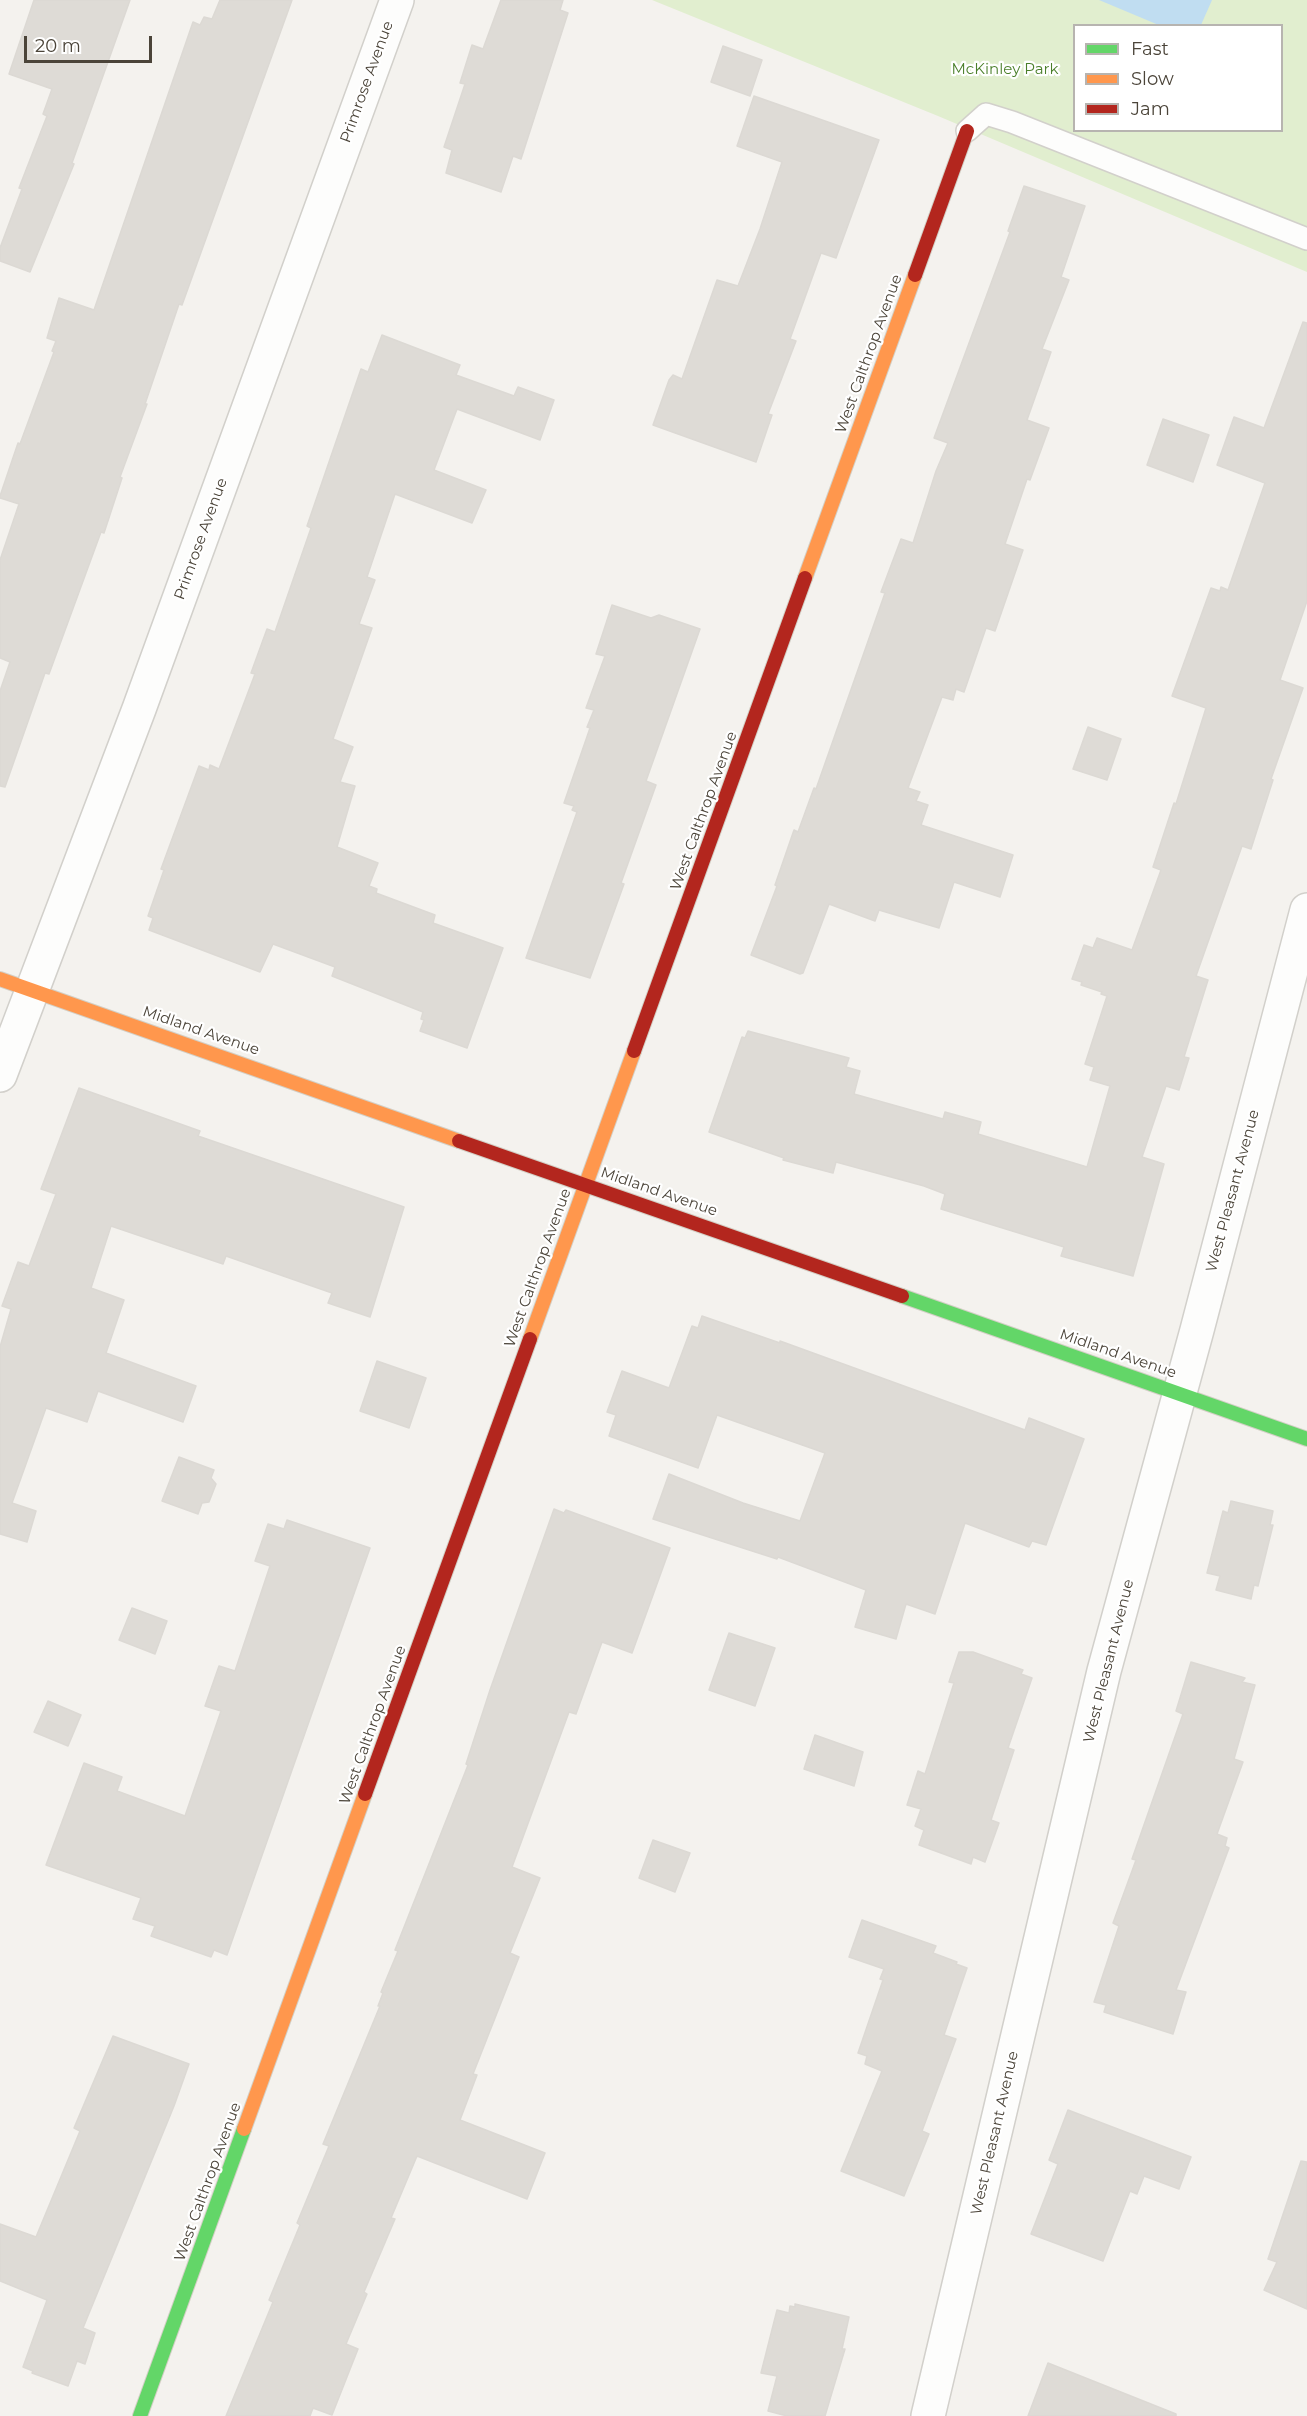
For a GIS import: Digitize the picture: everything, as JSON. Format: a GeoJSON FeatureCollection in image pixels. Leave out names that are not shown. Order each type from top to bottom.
{"type":"FeatureCollection","features":[{"type":"Feature","properties":{"kind":"street","name":"Primrose Avenue"},"geometry":{"type":"LineString","coordinates":[[0,1075],[139,710],[397,0]]}},
{"type":"Feature","properties":{"kind":"street","name":"West Calthrop Avenue"},"geometry":{"type":"LineString","coordinates":[[140,2416],[967,131]]}},
{"type":"Feature","properties":{"kind":"street","name":"West Pleasant Avenue"},"geometry":{"type":"LineString","coordinates":[[928,2416],[1104,1671],[1307,910]]}},
{"type":"Feature","properties":{"kind":"street","name":"Midland Avenue"},"geometry":{"type":"LineString","coordinates":[[0,979],[1307,1439]]}},
{"type":"Feature","properties":{"kind":"lane"},"geometry":{"type":"LineString","coordinates":[[967,131],[986,114],[1012,122],[1307,239]]}},
{"type":"Feature","properties":{"kind":"green space","name":"McKinley Park"},"geometry":{"type":"Polygon","coordinates":[[[652,0],[1307,0],[1307,272],[938,116],[652,0]]]}},
{"type":"Feature","properties":{"kind":"water"},"geometry":{"type":"Polygon","coordinates":[[[1099,0],[1212,0],[1201,24],[1156,24],[1099,0]]]}},
{"type":"Feature","properties":{"kind":"building"},"geometry":{"type":"Polygon","coordinates":[[[34,0],[130,0],[72,163],[74,164],[30,272],[0,261],[0,248],[22,189],[19,188],[47,116],[43,114],[52,89],[9,74],[34,0]]]}},
{"type":"Feature","properties":{"kind":"building"},"geometry":{"type":"Polygon","coordinates":[[[220,0],[292,0],[182,305],[179,304],[145,404],[147,404],[120,477],[122,478],[104,533],[101,532],[49,674],[45,673],[5,787],[0,786],[0,691],[10,662],[0,658],[0,560],[19,504],[0,498],[0,496],[54,352],[52,351],[56,341],[47,338],[59,298],[94,310],[193,22],[200,25],[204,17],[212,19],[220,0]]]}},
{"type":"Feature","properties":{"kind":"building"},"geometry":{"type":"Polygon","coordinates":[[[501,0],[563,0],[560,10],[568,13],[521,159],[513,156],[501,192],[446,173],[452,150],[444,147],[465,84],[460,83],[472,45],[483,49],[501,0]]]}},
{"type":"Feature","properties":{"kind":"building"},"geometry":{"type":"Polygon","coordinates":[[[723,46],[762,60],[750,96],[711,82],[723,46]]]}},
{"type":"Feature","properties":{"kind":"building"},"geometry":{"type":"Polygon","coordinates":[[[754,96],[879,140],[836,258],[821,253],[790,339],[796,341],[768,414],[772,415],[756,462],[653,425],[669,380],[673,375],[682,379],[717,280],[738,286],[782,162],[737,146],[754,96]]]}},
{"type":"Feature","properties":{"kind":"building"},"geometry":{"type":"Polygon","coordinates":[[[1024,186],[1085,206],[1061,277],[1069,280],[1042,349],[1051,352],[1027,420],[1049,428],[1030,480],[1027,479],[1005,544],[1023,550],[995,631],[986,628],[964,692],[956,689],[953,700],[942,697],[908,788],[920,792],[916,801],[928,805],[921,825],[1013,855],[1000,897],[954,882],[939,928],[879,910],[875,921],[829,904],[803,973],[800,974],[751,955],[777,886],[775,885],[794,830],[798,832],[814,788],[816,789],[885,593],[881,592],[901,539],[913,543],[936,471],[948,443],[934,438],[1010,232],[1008,231],[1024,186]]]}},
{"type":"Feature","properties":{"kind":"building"},"geometry":{"type":"Polygon","coordinates":[[[1303,322],[1307,323],[1307,601],[1280,680],[1303,688],[1271,779],[1273,780],[1251,849],[1242,846],[1196,976],[1208,980],[1184,1057],[1189,1058],[1179,1090],[1166,1086],[1142,1157],[1164,1164],[1133,1276],[1061,1256],[1064,1247],[941,1209],[945,1194],[924,1186],[836,1162],[833,1173],[783,1160],[784,1158],[709,1132],[742,1037],[745,1038],[748,1031],[849,1058],[846,1067],[860,1071],[854,1094],[943,1119],[945,1112],[981,1122],[978,1134],[1087,1167],[1110,1086],[1090,1080],[1094,1067],[1085,1064],[1107,996],[1072,979],[1084,945],[1093,948],[1097,938],[1132,950],[1161,870],[1153,867],[1174,803],[1176,804],[1206,708],[1172,696],[1211,588],[1220,591],[1221,587],[1228,590],[1265,483],[1217,465],[1234,417],[1264,428],[1303,322]]]}},
{"type":"Feature","properties":{"kind":"building"},"geometry":{"type":"Polygon","coordinates":[[[382,335],[460,365],[456,375],[514,396],[518,387],[554,400],[540,440],[457,409],[434,470],[486,490],[472,523],[395,494],[367,577],[375,580],[359,624],[372,628],[333,739],[353,747],[340,782],[355,786],[337,847],[378,863],[369,886],[377,889],[376,893],[435,915],[433,923],[503,948],[467,1048],[420,1031],[424,1020],[421,1019],[423,1012],[332,976],[335,967],[273,944],[260,972],[149,930],[153,918],[148,916],[164,870],[161,869],[199,766],[209,770],[210,765],[219,769],[255,674],[251,673],[267,629],[275,632],[311,528],[307,526],[361,369],[368,372],[382,335]]]}},
{"type":"Feature","properties":{"kind":"building"},"geometry":{"type":"Polygon","coordinates":[[[1163,419],[1209,435],[1193,482],[1147,465],[1163,419]]]}},
{"type":"Feature","properties":{"kind":"building"},"geometry":{"type":"Polygon","coordinates":[[[612,605],[651,618],[659,615],[700,629],[646,781],[656,785],[590,978],[526,958],[577,812],[572,810],[574,806],[564,803],[590,728],[587,727],[594,710],[586,708],[605,656],[596,654],[612,605]]]}},
{"type":"Feature","properties":{"kind":"building"},"geometry":{"type":"Polygon","coordinates":[[[1088,727],[1121,739],[1107,780],[1073,769],[1088,727]]]}},
{"type":"Feature","properties":{"kind":"building"},"geometry":{"type":"Polygon","coordinates":[[[79,1088],[200,1131],[198,1136],[404,1207],[370,1317],[328,1303],[332,1293],[226,1256],[223,1264],[111,1226],[91,1288],[124,1300],[106,1353],[196,1386],[183,1422],[98,1391],[87,1422],[46,1408],[12,1503],[36,1511],[27,1542],[0,1534],[0,1347],[11,1309],[2,1306],[18,1262],[29,1266],[56,1194],[41,1189],[79,1088]]]}},
{"type":"Feature","properties":{"kind":"building"},"geometry":{"type":"Polygon","coordinates":[[[702,1316],[780,1343],[780,1341],[1025,1430],[1029,1418],[1084,1439],[1046,1545],[1032,1541],[1029,1547],[965,1523],[935,1614],[906,1604],[896,1639],[855,1627],[866,1590],[778,1557],[777,1559],[653,1519],[669,1474],[743,1503],[800,1521],[825,1453],[717,1415],[698,1468],[609,1436],[616,1415],[607,1412],[622,1371],[669,1388],[692,1326],[698,1328],[702,1316]]]}},
{"type":"Feature","properties":{"kind":"building"},"geometry":{"type":"Polygon","coordinates":[[[377,1361],[426,1378],[409,1428],[360,1411],[377,1361]]]}},
{"type":"Feature","properties":{"kind":"building"},"geometry":{"type":"Polygon","coordinates":[[[179,1457],[214,1470],[211,1478],[216,1484],[209,1502],[202,1503],[198,1514],[162,1501],[179,1457]]]}},
{"type":"Feature","properties":{"kind":"building"},"geometry":{"type":"Polygon","coordinates":[[[1231,1501],[1273,1511],[1270,1525],[1273,1525],[1258,1586],[1254,1585],[1251,1599],[1216,1590],[1220,1576],[1207,1573],[1223,1511],[1228,1513],[1231,1501]]]}},
{"type":"Feature","properties":{"kind":"building"},"geometry":{"type":"Polygon","coordinates":[[[554,1509],[564,1513],[566,1510],[670,1548],[632,1653],[602,1642],[576,1714],[569,1712],[512,1867],[540,1878],[510,1953],[519,1957],[473,2074],[477,2075],[460,2120],[545,2153],[527,2199],[417,2156],[391,2218],[395,2219],[364,2292],[367,2294],[346,2344],[358,2349],[332,2415],[313,2408],[310,2416],[226,2416],[273,2302],[269,2300],[300,2225],[297,2223],[329,2146],[323,2144],[380,2006],[378,2006],[383,1993],[381,1992],[398,1951],[395,1950],[468,1765],[466,1764],[490,1690],[554,1509]]]}},
{"type":"Feature","properties":{"kind":"building"},"geometry":{"type":"Polygon","coordinates":[[[287,1520],[370,1548],[227,1955],[214,1950],[211,1957],[151,1936],[155,1926],[133,1919],[141,1898],[46,1865],[84,1763],[122,1777],[117,1791],[185,1816],[221,1711],[205,1706],[219,1666],[235,1671],[270,1566],[255,1561],[268,1524],[284,1529],[287,1520]]]}},
{"type":"Feature","properties":{"kind":"building"},"geometry":{"type":"Polygon","coordinates":[[[132,1608],[167,1621],[155,1654],[119,1640],[132,1608]]]}},
{"type":"Feature","properties":{"kind":"building"},"geometry":{"type":"Polygon","coordinates":[[[729,1633],[775,1648],[755,1706],[709,1690],[729,1633]]]}},
{"type":"Feature","properties":{"kind":"building"},"geometry":{"type":"Polygon","coordinates":[[[959,1652],[973,1652],[1023,1670],[1021,1674],[1032,1678],[1008,1748],[1014,1750],[991,1820],[999,1823],[985,1862],[973,1857],[971,1864],[919,1845],[924,1830],[915,1826],[921,1809],[907,1805],[918,1771],[925,1774],[954,1683],[949,1682],[959,1652]]]}},
{"type":"Feature","properties":{"kind":"building"},"geometry":{"type":"Polygon","coordinates":[[[1191,1662],[1245,1678],[1242,1682],[1255,1685],[1234,1759],[1243,1762],[1217,1834],[1227,1838],[1225,1846],[1229,1848],[1176,1990],[1186,1992],[1173,2034],[1104,2012],[1106,2005],[1094,2002],[1119,1926],[1113,1923],[1136,1860],[1132,1859],[1183,1714],[1176,1711],[1191,1662]]]}},
{"type":"Feature","properties":{"kind":"building"},"geometry":{"type":"Polygon","coordinates":[[[48,1701],[81,1715],[68,1746],[34,1732],[48,1701]]]}},
{"type":"Feature","properties":{"kind":"building"},"geometry":{"type":"Polygon","coordinates":[[[815,1735],[863,1752],[854,1786],[804,1769],[815,1735]]]}},
{"type":"Feature","properties":{"kind":"building"},"geometry":{"type":"Polygon","coordinates":[[[653,1840],[690,1853],[675,1892],[639,1878],[653,1840]]]}},
{"type":"Feature","properties":{"kind":"building"},"geometry":{"type":"Polygon","coordinates":[[[862,1920],[936,1946],[933,1953],[967,1968],[944,2035],[956,2039],[922,2131],[929,2134],[904,2196],[841,2171],[882,2071],[865,2064],[867,2056],[858,2053],[883,1980],[880,1979],[884,1969],[849,1957],[862,1920]]]}},
{"type":"Feature","properties":{"kind":"building"},"geometry":{"type":"Polygon","coordinates":[[[113,2036],[189,2064],[83,2328],[95,2333],[85,2364],[77,2361],[68,2386],[32,2373],[33,2371],[23,2367],[47,2300],[0,2281],[0,2224],[36,2237],[80,2131],[74,2128],[113,2036]]]}},
{"type":"Feature","properties":{"kind":"building"},"geometry":{"type":"Polygon","coordinates":[[[1068,2110],[1191,2157],[1179,2189],[1144,2176],[1137,2194],[1130,2191],[1103,2261],[1031,2234],[1058,2164],[1049,2160],[1068,2110]]]}},
{"type":"Feature","properties":{"kind":"building"},"geometry":{"type":"Polygon","coordinates":[[[1301,2161],[1307,2162],[1307,2309],[1264,2290],[1277,2262],[1268,2259],[1301,2161]]]}},
{"type":"Feature","properties":{"kind":"building"},"geometry":{"type":"Polygon","coordinates":[[[795,2304],[849,2317],[842,2349],[845,2349],[825,2416],[787,2416],[768,2411],[777,2376],[761,2373],[777,2310],[789,2313],[790,2306],[795,2307],[795,2304]]]}},
{"type":"Feature","properties":{"kind":"building"},"geometry":{"type":"Polygon","coordinates":[[[1048,2363],[1176,2414],[1176,2416],[1028,2416],[1048,2363]]]}},
{"type":"Feature","properties":{"kind":"traffic: fast"},"geometry":{"type":"LineString","coordinates":[[902,1296],[1307,1439]]}},
{"type":"Feature","properties":{"kind":"traffic: fast"},"geometry":{"type":"LineString","coordinates":[[140,2416],[244,2129]]}},
{"type":"Feature","properties":{"kind":"traffic: slow"},"geometry":{"type":"LineString","coordinates":[[805,578],[915,275]]}},
{"type":"Feature","properties":{"kind":"traffic: slow"},"geometry":{"type":"LineString","coordinates":[[0,979],[459,1141]]}},
{"type":"Feature","properties":{"kind":"traffic: slow"},"geometry":{"type":"LineString","coordinates":[[530,1339],[634,1051]]}},
{"type":"Feature","properties":{"kind":"traffic: slow"},"geometry":{"type":"LineString","coordinates":[[244,2129],[365,1794]]}},
{"type":"Feature","properties":{"kind":"traffic: jam"},"geometry":{"type":"LineString","coordinates":[[915,275],[967,131]]}},
{"type":"Feature","properties":{"kind":"traffic: jam"},"geometry":{"type":"LineString","coordinates":[[634,1051],[805,578]]}},
{"type":"Feature","properties":{"kind":"traffic: jam"},"geometry":{"type":"LineString","coordinates":[[459,1141],[902,1296]]}},
{"type":"Feature","properties":{"kind":"traffic: jam"},"geometry":{"type":"LineString","coordinates":[[365,1794],[530,1339]]}}]}
